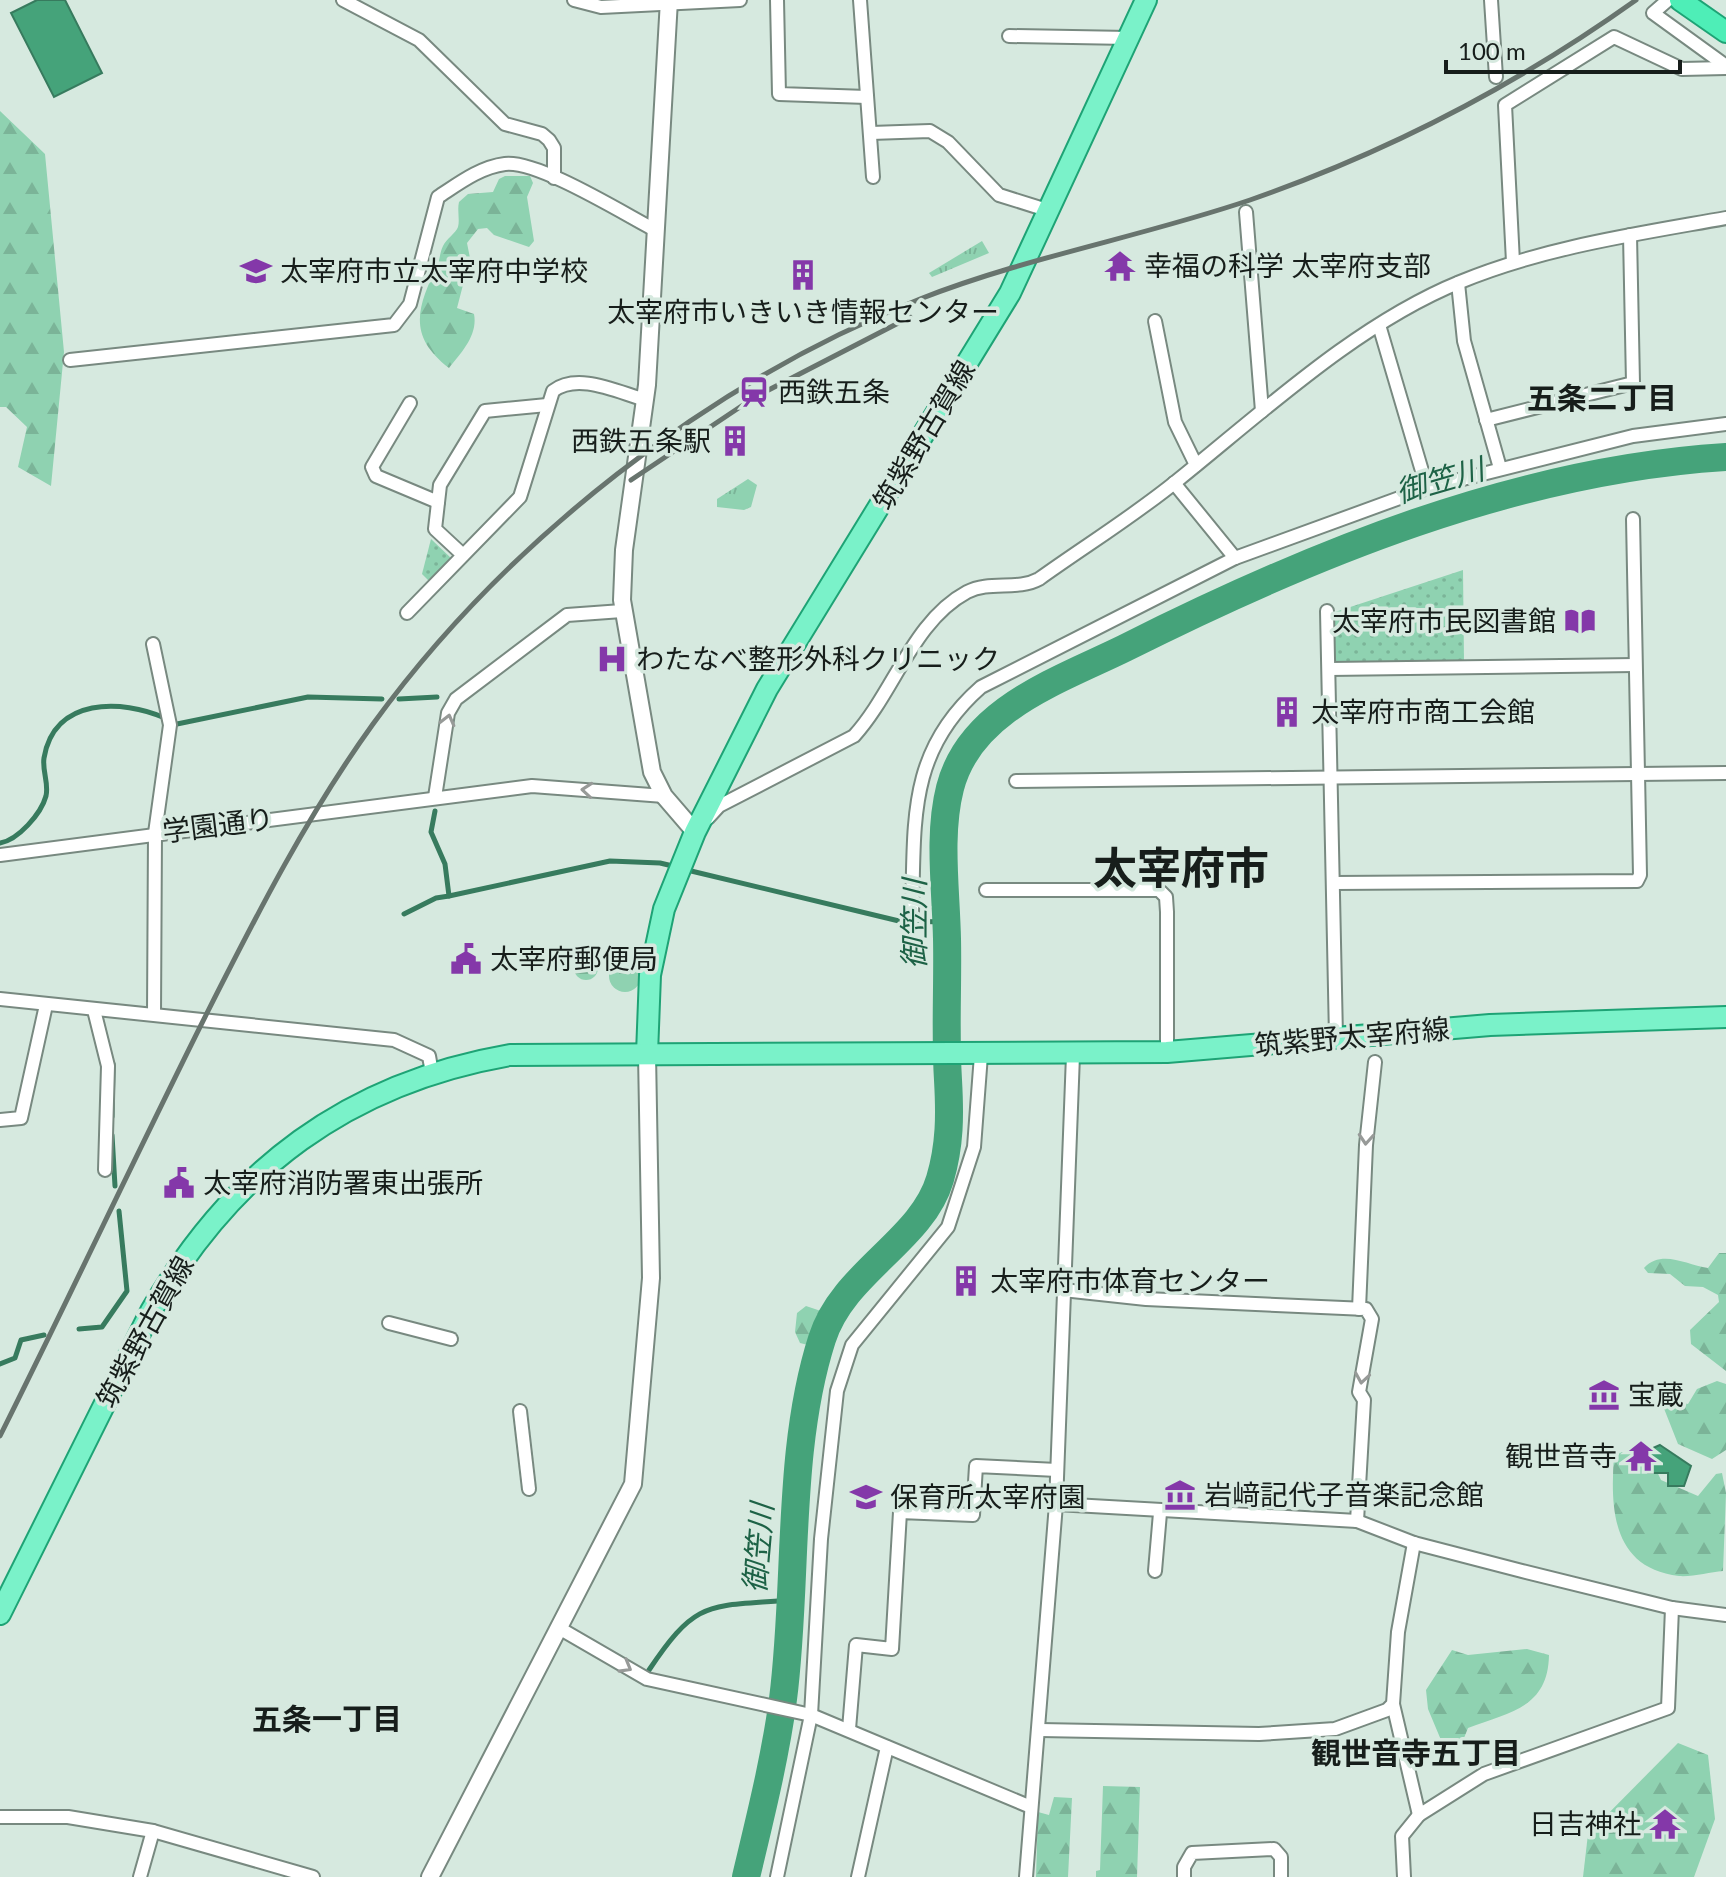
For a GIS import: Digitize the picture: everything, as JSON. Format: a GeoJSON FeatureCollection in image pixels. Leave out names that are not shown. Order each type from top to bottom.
{"type":"FeatureCollection","features":[{"type":"Feature","properties":{"kind":"highway"},"geometry":{"type":"LineString","coordinates":[[1680,0],[1726,32]]}},
{"type":"Feature","properties":{"kind":"main road","name":"筑紫野古賀線"},"geometry":{"type":"LineString","coordinates":[[0,1614],[151,1311],[172,1275],[220,1210],[291,1144],[365,1100],[432,1073],[510,1055],[647,1054],[650,975],[664,909],[695,832],[767,689],[1010,293],[1146,0]]}},
{"type":"Feature","properties":{"kind":"main road","name":"筑紫野太宰府線"},"geometry":{"type":"LineString","coordinates":[[647,1054],[926,1056],[1167,1052],[1490,1025],[1726,1017]]}},
{"type":"Feature","properties":{"kind":"street"},"geometry":{"type":"LineString","coordinates":[[343,0],[419,40],[505,124],[542,134],[554,148],[554,178]]}},
{"type":"Feature","properties":{"kind":"street"},"geometry":{"type":"LineString","coordinates":[[574,0],[601,7],[740,0]]}},
{"type":"Feature","properties":{"kind":"street"},"geometry":{"type":"LineString","coordinates":[[777,0],[779,94],[867,97]]}},
{"type":"Feature","properties":{"kind":"street"},"geometry":{"type":"LineString","coordinates":[[860,0],[873,177]]}},
{"type":"Feature","properties":{"kind":"street"},"geometry":{"type":"LineString","coordinates":[[1491,0],[1496,77]]}},
{"type":"Feature","properties":{"kind":"street"},"geometry":{"type":"LineString","coordinates":[[1668,0],[1653,13],[1726,67]]}},
{"type":"Feature","properties":{"kind":"street"},"geometry":{"type":"LineString","coordinates":[[669,3],[646,400],[624,550],[622,611],[652,772],[664,796],[695,832],[719,806],[854,736],[868,720],[931,621],[948,604],[977,588],[1031,584],[1174,483],[1262,411],[1379,325],[1458,283],[1513,262],[1630,235],[1726,218]]}},
{"type":"Feature","properties":{"kind":"street"},"geometry":{"type":"LineString","coordinates":[[1009,36],[1129,38]]}},
{"type":"Feature","properties":{"kind":"street"},"geometry":{"type":"LineString","coordinates":[[1513,262],[1505,105],[1614,37],[1682,69],[1726,67]]}},
{"type":"Feature","properties":{"kind":"street"},"geometry":{"type":"LineString","coordinates":[[871,133],[930,131],[948,142],[999,195],[1050,211]]}},
{"type":"Feature","properties":{"kind":"street"},"geometry":{"type":"LineString","coordinates":[[70,360],[394,325],[410,304],[438,197],[476,174],[500,165],[527,166],[657,231]]}},
{"type":"Feature","properties":{"kind":"street"},"geometry":{"type":"LineString","coordinates":[[1246,212],[1262,411]]}},
{"type":"Feature","properties":{"kind":"street"},"geometry":{"type":"LineString","coordinates":[[1486,420],[1633,383],[1630,235]]}},
{"type":"Feature","properties":{"kind":"street"},"geometry":{"type":"LineString","coordinates":[[1458,283],[1464,341],[1500,468]]}},
{"type":"Feature","properties":{"kind":"street"},"geometry":{"type":"LineString","coordinates":[[1155,321],[1175,422],[1196,465]]}},
{"type":"Feature","properties":{"kind":"street"},"geometry":{"type":"LineString","coordinates":[[1379,325],[1427,488]]}},
{"type":"Feature","properties":{"kind":"street"},"geometry":{"type":"LineString","coordinates":[[407,613],[520,497],[553,391],[563,383],[576,381],[646,400]]}},
{"type":"Feature","properties":{"kind":"street"},"geometry":{"type":"LineString","coordinates":[[410,403],[372,467],[376,476],[438,502]]}},
{"type":"Feature","properties":{"kind":"street"},"geometry":{"type":"LineString","coordinates":[[463,555],[435,529],[440,485],[485,411],[547,405]]}},
{"type":"Feature","properties":{"kind":"street"},"geometry":{"type":"LineString","coordinates":[[912,912],[916,818],[921,787],[937,736],[957,709],[981,687],[1235,558],[1427,488],[1633,436],[1726,424]]}},
{"type":"Feature","properties":{"kind":"street"},"geometry":{"type":"LineString","coordinates":[[1174,483],[1235,558]]}},
{"type":"Feature","properties":{"kind":"street"},"geometry":{"type":"LineString","coordinates":[[1334,883],[1630,883],[1640,875],[1633,519]]}},
{"type":"Feature","properties":{"kind":"street"},"geometry":{"type":"LineString","coordinates":[[435,797],[448,713],[456,699],[567,615],[622,611]]}},
{"type":"Feature","properties":{"kind":"street"},"geometry":{"type":"LineString","coordinates":[[1327,611],[1336,1037]]}},
{"type":"Feature","properties":{"kind":"street"},"geometry":{"type":"LineString","coordinates":[[153,644],[170,725],[155,833],[154,1014]]}},
{"type":"Feature","properties":{"kind":"street"},"geometry":{"type":"LineString","coordinates":[[1329,669],[1635,665]]}},
{"type":"Feature","properties":{"kind":"street"},"geometry":{"type":"LineString","coordinates":[[1016,781],[1726,773]]}},
{"type":"Feature","properties":{"kind":"street","name":"学園通り"},"geometry":{"type":"LineString","coordinates":[[0,855],[532,786],[664,796]]}},
{"type":"Feature","properties":{"kind":"street"},"geometry":{"type":"LineString","coordinates":[[986,890],[1159,890],[1166,897],[1167,912],[1167,1052]]}},
{"type":"Feature","properties":{"kind":"street"},"geometry":{"type":"LineString","coordinates":[[0,999],[394,1040],[429,1056],[432,1073]]}},
{"type":"Feature","properties":{"kind":"street"},"geometry":{"type":"LineString","coordinates":[[0,1120],[21,1118],[46,1005]]}},
{"type":"Feature","properties":{"kind":"street"},"geometry":{"type":"LineString","coordinates":[[94,1010],[108,1066],[105,1170]]}},
{"type":"Feature","properties":{"kind":"street"},"geometry":{"type":"LineString","coordinates":[[430,1877],[624,1508],[635,1478],[651,1278],[647,1054]]}},
{"type":"Feature","properties":{"kind":"street"},"geometry":{"type":"LineString","coordinates":[[777,1877],[808,1714],[821,1539],[837,1391],[852,1345],[948,1227],[974,1147],[979,1055]]}},
{"type":"Feature","properties":{"kind":"street"},"geometry":{"type":"LineString","coordinates":[[1026,1877],[1056,1504],[1073,1055]]}},
{"type":"Feature","properties":{"kind":"street"},"geometry":{"type":"LineString","coordinates":[[1359,1309],[1366,1145],[1375,1062]]}},
{"type":"Feature","properties":{"kind":"street"},"geometry":{"type":"LineString","coordinates":[[1063,1290],[1146,1299],[1366,1309],[1372,1319],[1359,1392],[1364,1400],[1357,1521]]}},
{"type":"Feature","properties":{"kind":"street"},"geometry":{"type":"LineString","coordinates":[[389,1323],[451,1339]]}},
{"type":"Feature","properties":{"kind":"street"},"geometry":{"type":"LineString","coordinates":[[520,1411],[529,1489]]}},
{"type":"Feature","properties":{"kind":"street"},"geometry":{"type":"LineString","coordinates":[[849,1729],[856,1645],[892,1649],[900,1512],[973,1515],[976,1466],[1057,1470]]}},
{"type":"Feature","properties":{"kind":"street"},"geometry":{"type":"LineString","coordinates":[[1056,1504],[1160,1513],[1357,1521],[1414,1543],[1672,1608],[1726,1615]]}},
{"type":"Feature","properties":{"kind":"street"},"geometry":{"type":"LineString","coordinates":[[1155,1571],[1160,1513]]}},
{"type":"Feature","properties":{"kind":"street"},"geometry":{"type":"LineString","coordinates":[[1414,1543],[1398,1632],[1393,1704],[1419,1815]]}},
{"type":"Feature","properties":{"kind":"street"},"geometry":{"type":"LineString","coordinates":[[1404,1877],[1402,1836],[1419,1815],[1484,1774],[1668,1708],[1672,1608]]}},
{"type":"Feature","properties":{"kind":"street"},"geometry":{"type":"LineString","coordinates":[[559,1628],[647,1679],[808,1714],[1031,1807]]}},
{"type":"Feature","properties":{"kind":"street"},"geometry":{"type":"LineString","coordinates":[[1040,1730],[1274,1733],[1345,1726],[1393,1704]]}},
{"type":"Feature","properties":{"kind":"street"},"geometry":{"type":"LineString","coordinates":[[858,1877],[887,1747]]}},
{"type":"Feature","properties":{"kind":"street"},"geometry":{"type":"LineString","coordinates":[[0,1817],[68,1817],[153,1831],[313,1877]]}},
{"type":"Feature","properties":{"kind":"street"},"geometry":{"type":"LineString","coordinates":[[140,1877],[153,1831]]}},
{"type":"Feature","properties":{"kind":"street"},"geometry":{"type":"LineString","coordinates":[[1184,1877],[1184,1867],[1192,1853],[1274,1849],[1281,1857],[1281,1877]]}},
{"type":"Feature","properties":{"kind":"green space"},"geometry":{"type":"Polygon","coordinates":[[[0,111],[45,154],[64,352],[51,486],[18,467],[27,427],[6,407],[0,407],[0,111]]]}},
{"type":"Feature","properties":{"kind":"green space"},"geometry":{"type":"Polygon","coordinates":[[[505,176],[530,176],[533,183],[527,197],[534,241],[529,247],[494,235],[487,228],[478,229],[467,243],[470,258],[457,308],[474,314],[474,329],[468,343],[449,368],[435,356],[421,332],[421,307],[425,293],[443,246],[458,227],[459,202],[468,194],[493,192],[499,179],[505,176]]]}},
{"type":"Feature","properties":{"kind":"green space"},"geometry":{"type":"Polygon","coordinates":[[[982,241],[989,253],[932,277],[929,273],[982,241]]]}},
{"type":"Feature","properties":{"kind":"green space"},"geometry":{"type":"Polygon","coordinates":[[[748,479],[757,485],[751,507],[744,510],[717,507],[717,499],[748,479]]]}},
{"type":"Feature","properties":{"kind":"green space"},"geometry":{"type":"Polygon","coordinates":[[[431,539],[452,559],[429,581],[422,574],[431,539]]]}},
{"type":"Feature","properties":{"kind":"green space"},"geometry":{"type":"Polygon","coordinates":[[[1463,570],[1464,662],[1340,665],[1333,658],[1332,613],[1463,570]]]}},
{"type":"Feature","properties":{"kind":"green space"},"geometry":{"type":"Polygon","coordinates":[[[586,956],[594,960],[598,968],[594,976],[586,980],[578,976],[574,968],[578,960],[586,956]]]}},
{"type":"Feature","properties":{"kind":"green space"},"geometry":{"type":"Polygon","coordinates":[[[625,960],[636,965],[641,976],[636,987],[625,992],[614,987],[609,976],[614,965],[625,960]]]}},
{"type":"Feature","properties":{"kind":"green space"},"geometry":{"type":"Polygon","coordinates":[[[1719,1253],[1726,1253],[1726,1371],[1691,1344],[1690,1330],[1719,1302],[1718,1295],[1703,1287],[1685,1286],[1670,1274],[1648,1273],[1644,1268],[1651,1262],[1666,1259],[1708,1268],[1719,1253]]]}},
{"type":"Feature","properties":{"kind":"green space"},"geometry":{"type":"Polygon","coordinates":[[[806,1306],[824,1312],[832,1323],[831,1332],[818,1336],[814,1352],[809,1350],[808,1345],[800,1343],[795,1332],[797,1313],[806,1306]]]}},
{"type":"Feature","properties":{"kind":"green space"},"geometry":{"type":"Polygon","coordinates":[[[1717,1381],[1726,1384],[1726,1450],[1712,1459],[1678,1444],[1663,1406],[1668,1399],[1688,1404],[1697,1389],[1717,1381]]]}},
{"type":"Feature","properties":{"kind":"green space"},"geometry":{"type":"Polygon","coordinates":[[[1622,1452],[1651,1459],[1661,1480],[1698,1496],[1716,1474],[1722,1473],[1726,1493],[1723,1571],[1679,1576],[1657,1571],[1640,1562],[1628,1549],[1620,1534],[1613,1497],[1614,1456],[1622,1452]]]}},
{"type":"Feature","properties":{"kind":"green space"},"geometry":{"type":"Polygon","coordinates":[[[1527,1649],[1549,1655],[1542,1687],[1534,1697],[1512,1712],[1468,1728],[1462,1743],[1446,1752],[1428,1709],[1426,1690],[1452,1650],[1468,1655],[1527,1649]]]}},
{"type":"Feature","properties":{"kind":"green space"},"geometry":{"type":"Polygon","coordinates":[[[1678,1743],[1708,1755],[1715,1819],[1694,1877],[1583,1877],[1588,1834],[1678,1743]]]}},
{"type":"Feature","properties":{"kind":"green space"},"geometry":{"type":"Polygon","coordinates":[[[1103,1786],[1140,1787],[1137,1877],[1096,1877],[1096,1871],[1100,1870],[1103,1786]]]}},
{"type":"Feature","properties":{"kind":"green space"},"geometry":{"type":"Polygon","coordinates":[[[1054,1797],[1072,1798],[1068,1877],[1036,1877],[1038,1812],[1049,1815],[1054,1797]]]}},
{"type":"Feature","properties":{"kind":"shaded area"},"geometry":{"type":"Polygon","coordinates":[[[37,0],[65,0],[102,73],[54,97],[11,13],[37,0]]]}},
{"type":"Feature","properties":{"kind":"shaded area"},"geometry":{"type":"Polygon","coordinates":[[[1660,1445],[1691,1466],[1684,1486],[1668,1486],[1668,1473],[1648,1473],[1643,1467],[1644,1452],[1660,1445]]]}},
{"type":"Feature","properties":{"kind":"waterway","name":"御笠川"},"geometry":{"type":"LineString","coordinates":[[746,1877],[783,1699],[798,1472],[803,1426],[822,1339],[832,1315],[847,1294],[917,1221],[931,1201],[943,1166],[949,1118],[944,825],[950,788],[961,761],[977,737],[997,717],[1046,686],[1195,614],[1341,550],[1416,522],[1570,479],[1647,465],[1726,457]]}},
{"type":"Feature","properties":{"kind":"waterway"},"geometry":{"type":"LineString","coordinates":[[177,724],[308,697],[382,699]]}},
{"type":"Feature","properties":{"kind":"waterway"},"geometry":{"type":"LineString","coordinates":[[399,699],[437,697]]}},
{"type":"Feature","properties":{"kind":"waterway"},"geometry":{"type":"LineString","coordinates":[[0,843],[21,832],[43,803],[47,791],[44,758],[50,738],[61,723],[92,708],[110,706],[165,718]]}},
{"type":"Feature","properties":{"kind":"waterway"},"geometry":{"type":"LineString","coordinates":[[435,811],[431,832],[445,864],[449,896],[610,861],[660,863],[677,867]]}},
{"type":"Feature","properties":{"kind":"waterway"},"geometry":{"type":"LineString","coordinates":[[687,870],[899,921],[946,922]]}},
{"type":"Feature","properties":{"kind":"waterway"},"geometry":{"type":"LineString","coordinates":[[404,914],[436,898],[449,896]]}},
{"type":"Feature","properties":{"kind":"waterway"},"geometry":{"type":"LineString","coordinates":[[112,1117],[113,1064]]}},
{"type":"Feature","properties":{"kind":"waterway"},"geometry":{"type":"LineString","coordinates":[[112,1135],[115,1186]]}},
{"type":"Feature","properties":{"kind":"waterway"},"geometry":{"type":"LineString","coordinates":[[79,1329],[102,1327],[127,1291],[119,1211]]}},
{"type":"Feature","properties":{"kind":"waterway"},"geometry":{"type":"LineString","coordinates":[[0,1364],[15,1358],[21,1340],[44,1335]]}},
{"type":"Feature","properties":{"kind":"waterway"},"geometry":{"type":"LineString","coordinates":[[649,1670],[680,1630],[707,1611],[722,1606],[790,1600]]}},
{"type":"Feature","properties":{"kind":"railway"},"geometry":{"type":"LineString","coordinates":[[0,1436],[226,976],[284,865],[327,793],[373,724],[426,657],[485,592],[549,531],[617,474],[689,422],[764,375],[841,334],[960,284],[1209,213],[1352,160],[1498,88],[1636,0]]}},
{"type":"Feature","properties":{"kind":"railway"},"geometry":{"type":"LineString","coordinates":[[631,480],[755,397],[910,317]]}},
{"type":"Feature","properties":{"kind":"place","name":"幸福の科学 太宰府支部"},"geometry":{"type":"Point","coordinates":[1120,266]}},
{"type":"Feature","properties":{"kind":"place","name":"太宰府市立太宰府中学校"},"geometry":{"type":"Point","coordinates":[256,271]}},
{"type":"Feature","properties":{"kind":"place","name":"太宰府市いきいき情報センター"},"geometry":{"type":"Point","coordinates":[803,275]}},
{"type":"Feature","properties":{"kind":"place","name":"西鉄五条"},"geometry":{"type":"Point","coordinates":[754,392]}},
{"type":"Feature","properties":{"kind":"place","name":"西鉄五条駅"},"geometry":{"type":"Point","coordinates":[735,441]}},
{"type":"Feature","properties":{"kind":"place","name":"太宰府市民図書館"},"geometry":{"type":"Point","coordinates":[1580,621]}},
{"type":"Feature","properties":{"kind":"place","name":"わたなべ整形外科クリニック"},"geometry":{"type":"Point","coordinates":[612,659]}},
{"type":"Feature","properties":{"kind":"place","name":"太宰府市商工会館"},"geometry":{"type":"Point","coordinates":[1287,712]}},
{"type":"Feature","properties":{"kind":"place","name":"太宰府郵便局"},"geometry":{"type":"Point","coordinates":[466,959]}},
{"type":"Feature","properties":{"kind":"place","name":"太宰府消防署東出張所"},"geometry":{"type":"Point","coordinates":[179,1183]}},
{"type":"Feature","properties":{"kind":"place","name":"太宰府市体育センター"},"geometry":{"type":"Point","coordinates":[966,1281]}},
{"type":"Feature","properties":{"kind":"place","name":"宝蔵"},"geometry":{"type":"Point","coordinates":[1604,1395]}},
{"type":"Feature","properties":{"kind":"place","name":"観世音寺"},"geometry":{"type":"Point","coordinates":[1641,1456]}},
{"type":"Feature","properties":{"kind":"place","name":"岩﨑記代子音楽記念館"},"geometry":{"type":"Point","coordinates":[1180,1495]}},
{"type":"Feature","properties":{"kind":"place","name":"保育所太宰府園"},"geometry":{"type":"Point","coordinates":[866,1497]}},
{"type":"Feature","properties":{"kind":"place","name":"日吉神社"},"geometry":{"type":"Point","coordinates":[1665,1824]}},
{"type":"Feature","properties":{"kind":"district","name":"五条二丁目"},"geometry":{"type":"Point","coordinates":[1602,399]}},
{"type":"Feature","properties":{"kind":"district","name":"太宰府市"},"geometry":{"type":"Point","coordinates":[1181,869]}},
{"type":"Feature","properties":{"kind":"district","name":"五条一丁目"},"geometry":{"type":"Point","coordinates":[327,1720]}},
{"type":"Feature","properties":{"kind":"district","name":"観世音寺五丁目"},"geometry":{"type":"Point","coordinates":[1416,1754]}}]}
